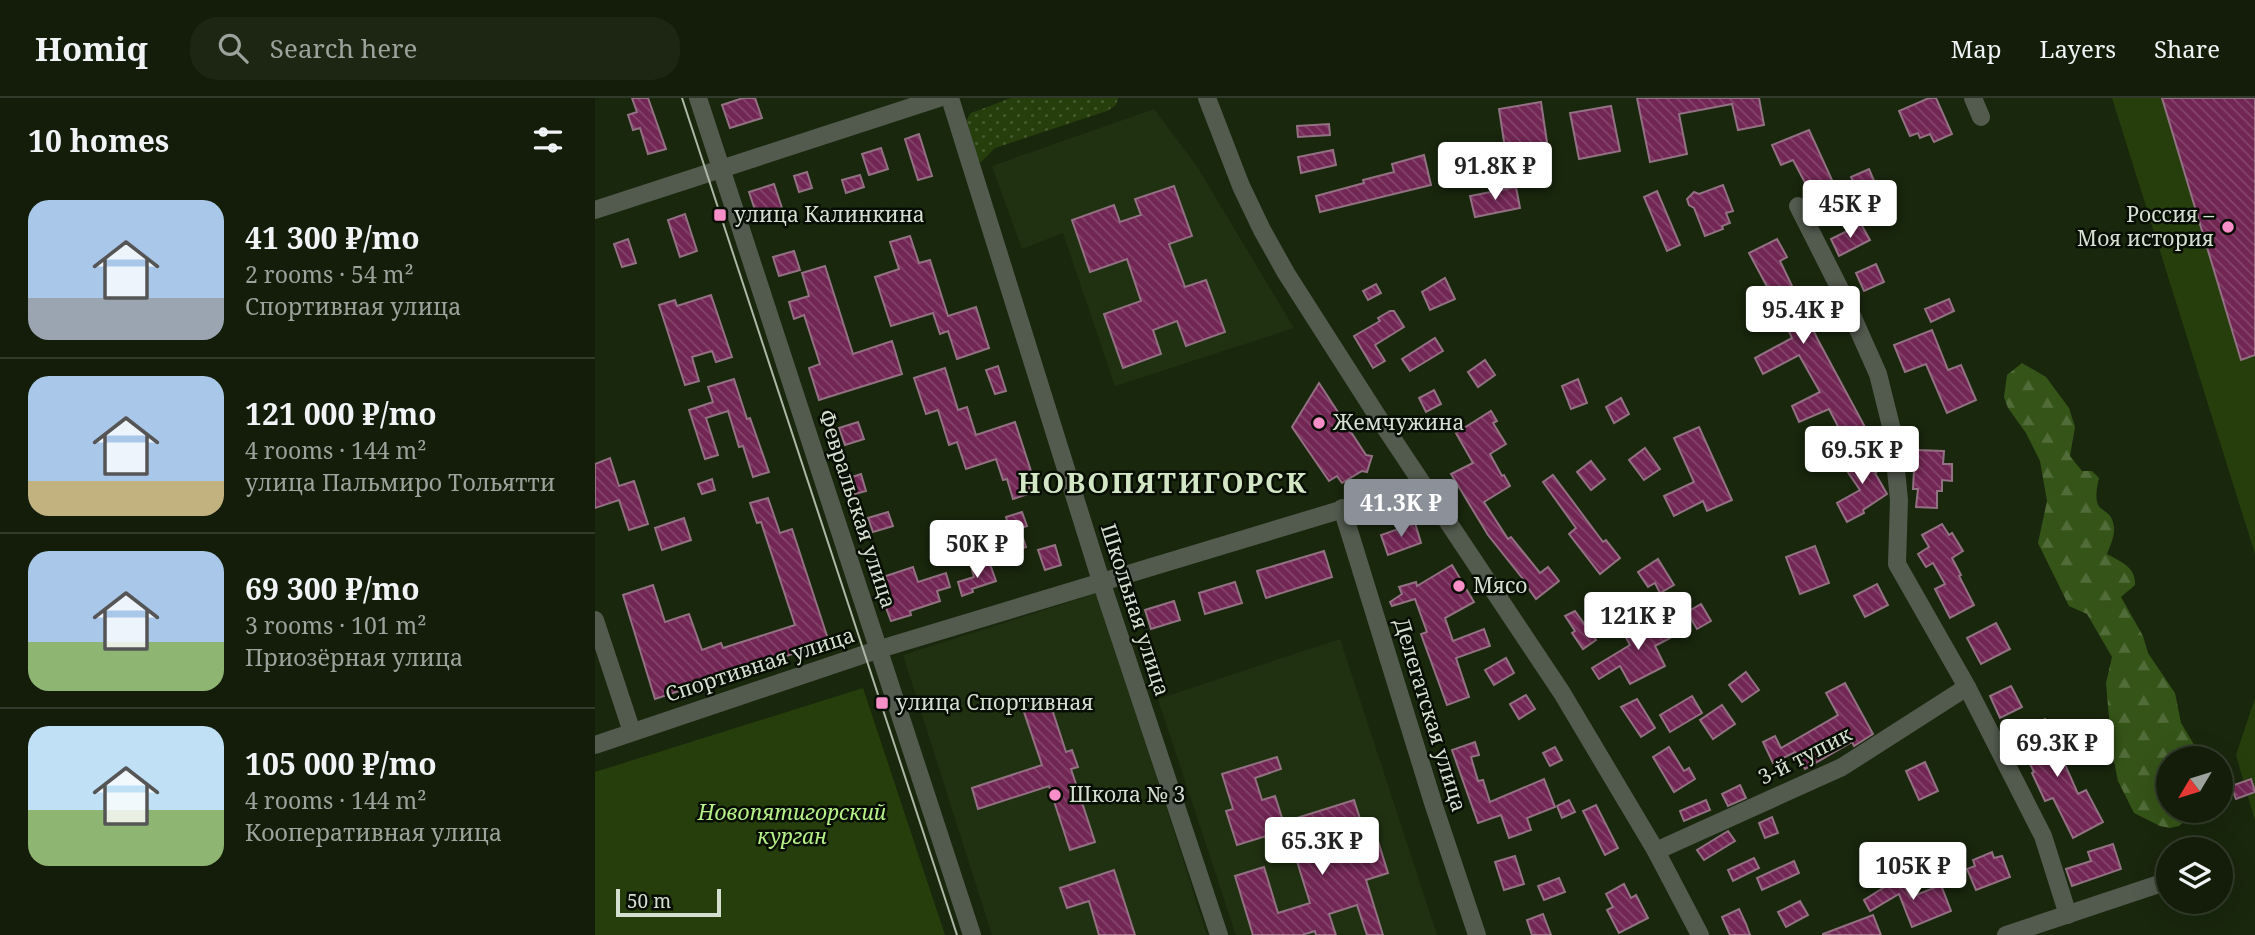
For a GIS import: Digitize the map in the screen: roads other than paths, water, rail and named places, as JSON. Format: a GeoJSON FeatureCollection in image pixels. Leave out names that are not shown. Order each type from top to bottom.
{"type":"FeatureCollection","features":[{"type":"Feature","properties":{"kind":"street","name":"Февральская улица"},"geometry":{"type":"LineString","coordinates":[[698,98],[972,935]]}},
{"type":"Feature","properties":{"kind":"street"},"geometry":{"type":"LineString","coordinates":[[595,210],[939,98]]}},
{"type":"Feature","properties":{"kind":"street","name":"Школьная улица"},"geometry":{"type":"LineString","coordinates":[[950,98],[1101,581],[1219,935]]}},
{"type":"Feature","properties":{"kind":"street"},"geometry":{"type":"LineString","coordinates":[[1207,98],[1221,138],[1262,230],[1326,336],[1562,693],[1656,851],[1700,935]]}},
{"type":"Feature","properties":{"kind":"street"},"geometry":{"type":"LineString","coordinates":[[1974,99],[1981,117]]}},
{"type":"Feature","properties":{"kind":"street"},"geometry":{"type":"LineString","coordinates":[[1798,206],[1841,291],[1878,374],[1892,430],[1899,500],[1896,564],[1967,687],[2043,836],[2069,915]]}},
{"type":"Feature","properties":{"kind":"street","name":"Спортивная улица"},"geometry":{"type":"LineString","coordinates":[[595,744],[880,649],[1423,485]]}},
{"type":"Feature","properties":{"kind":"street","name":"Делегатская улица"},"geometry":{"type":"LineString","coordinates":[[1342,508],[1434,806],[1477,935]]}},
{"type":"Feature","properties":{"kind":"street"},"geometry":{"type":"LineString","coordinates":[[595,621],[632,732]]}},
{"type":"Feature","properties":{"kind":"street","name":"3-й тупик"},"geometry":{"type":"LineString","coordinates":[[1656,851],[1842,766],[1967,687]]}},
{"type":"Feature","properties":{"kind":"street"},"geometry":{"type":"LineString","coordinates":[[2006,935],[2156,885]]}},
{"type":"Feature","properties":{"kind":"tram line"},"geometry":{"type":"LineString","coordinates":[[682,98],[957,935]]}},
{"type":"Feature","properties":{"kind":"place","name":"улица Калинкина"},"geometry":{"type":"Point","coordinates":[720,215]}},
{"type":"Feature","properties":{"kind":"place","name":"Россия – Моя история"},"geometry":{"type":"Point","coordinates":[2228,227]}},
{"type":"Feature","properties":{"kind":"place","name":"Жемчужина"},"geometry":{"type":"Point","coordinates":[1319,423]}},
{"type":"Feature","properties":{"kind":"place","name":"Мясо"},"geometry":{"type":"Point","coordinates":[1459,586]}},
{"type":"Feature","properties":{"kind":"place","name":"улица Спортивная"},"geometry":{"type":"Point","coordinates":[882,703]}},
{"type":"Feature","properties":{"kind":"place","name":"Школа № 3"},"geometry":{"type":"Point","coordinates":[1055,795]}},
{"type":"Feature","properties":{"kind":"district","name":"НОВОПЯТИГОРСК"},"geometry":{"type":"Point","coordinates":[1163,483]}},
{"type":"Feature","properties":{"kind":"park label","name":"Новопятигорский курган"},"geometry":{"type":"Point","coordinates":[792,825]}}]}
